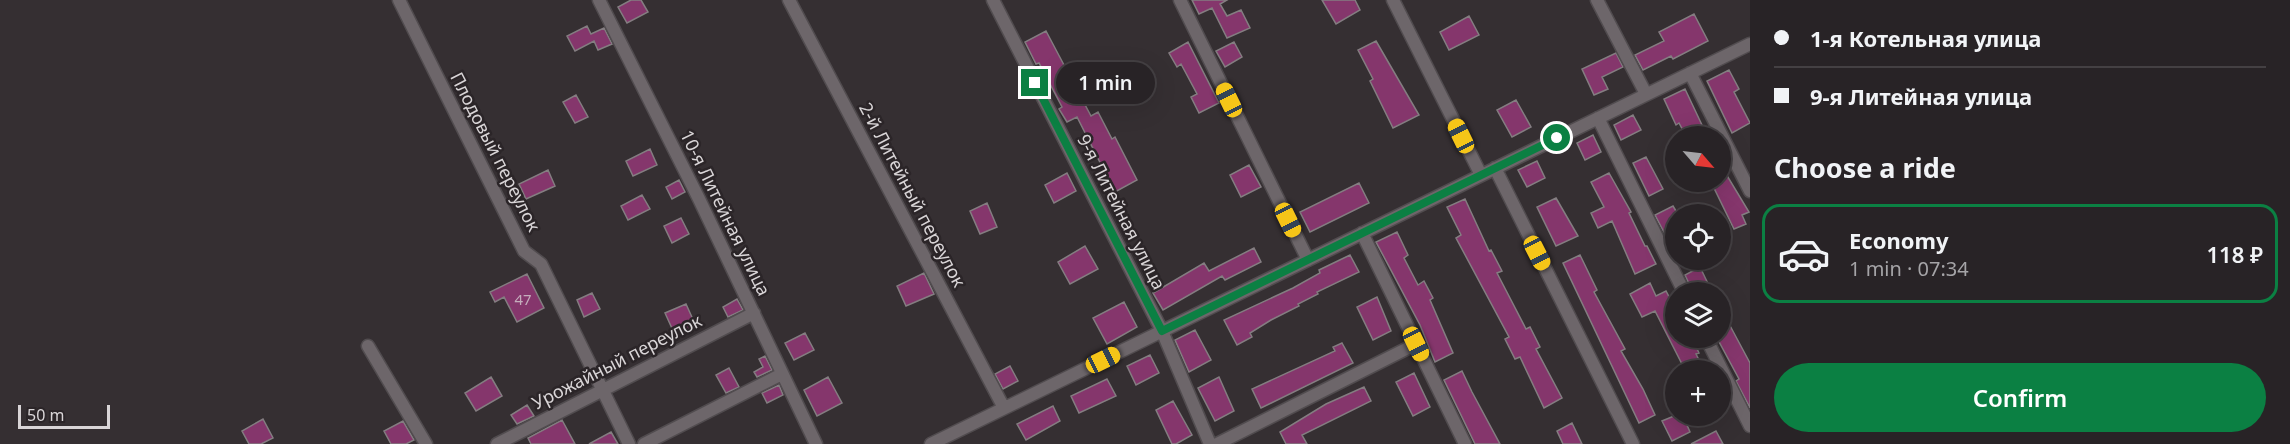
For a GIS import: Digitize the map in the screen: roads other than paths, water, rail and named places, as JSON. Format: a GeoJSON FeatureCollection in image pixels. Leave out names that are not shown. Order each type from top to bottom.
{"type":"FeatureCollection","features":[{"type":"Feature","properties":{"kind":"street","name":"Плодовый переулок"},"geometry":{"type":"LineString","coordinates":[[399,0],[525,251],[541,264],[629,444]]}},
{"type":"Feature","properties":{"kind":"street","name":"10-я Литейная улица"},"geometry":{"type":"LineString","coordinates":[[599,0],[699,200],[816,444]]}},
{"type":"Feature","properties":{"kind":"street","name":"2-й Литейный переулок"},"geometry":{"type":"LineString","coordinates":[[789,0],[1004,408]]}},
{"type":"Feature","properties":{"kind":"street","name":"9-я Литейная улица"},"geometry":{"type":"LineString","coordinates":[[993,0],[1162,331],[1210,444]]}},
{"type":"Feature","properties":{"kind":"street"},"geometry":{"type":"LineString","coordinates":[[1180,0],[1308,260]]}},
{"type":"Feature","properties":{"kind":"street"},"geometry":{"type":"LineString","coordinates":[[1393,0],[1480,175]]}},
{"type":"Feature","properties":{"kind":"street"},"geometry":{"type":"LineString","coordinates":[[1598,0],[1646,94]]}},
{"type":"Feature","properties":{"kind":"street"},"geometry":{"type":"LineString","coordinates":[[931,444],[953,439],[1004,408],[1750,44]]}},
{"type":"Feature","properties":{"kind":"street"},"geometry":{"type":"LineString","coordinates":[[1690,73],[1750,191]]}},
{"type":"Feature","properties":{"kind":"street"},"geometry":{"type":"LineString","coordinates":[[1598,118],[1679,282]]}},
{"type":"Feature","properties":{"kind":"street"},"geometry":{"type":"LineString","coordinates":[[1495,168],[1633,444]]}},
{"type":"Feature","properties":{"kind":"street"},"geometry":{"type":"LineString","coordinates":[[1362,233],[1465,444]]}},
{"type":"Feature","properties":{"kind":"street","name":"Урожайный переулок"},"geometry":{"type":"LineString","coordinates":[[496,444],[754,313]]}},
{"type":"Feature","properties":{"kind":"street"},"geometry":{"type":"LineString","coordinates":[[1217,444],[1416,344]]}},
{"type":"Feature","properties":{"kind":"street"},"geometry":{"type":"LineString","coordinates":[[368,346],[426,444]]}},
{"type":"Feature","properties":{"kind":"street"},"geometry":{"type":"LineString","coordinates":[[1711,348],[1750,426]]}},
{"type":"Feature","properties":{"kind":"street"},"geometry":{"type":"LineString","coordinates":[[644,444],[782,374]]}}]}
